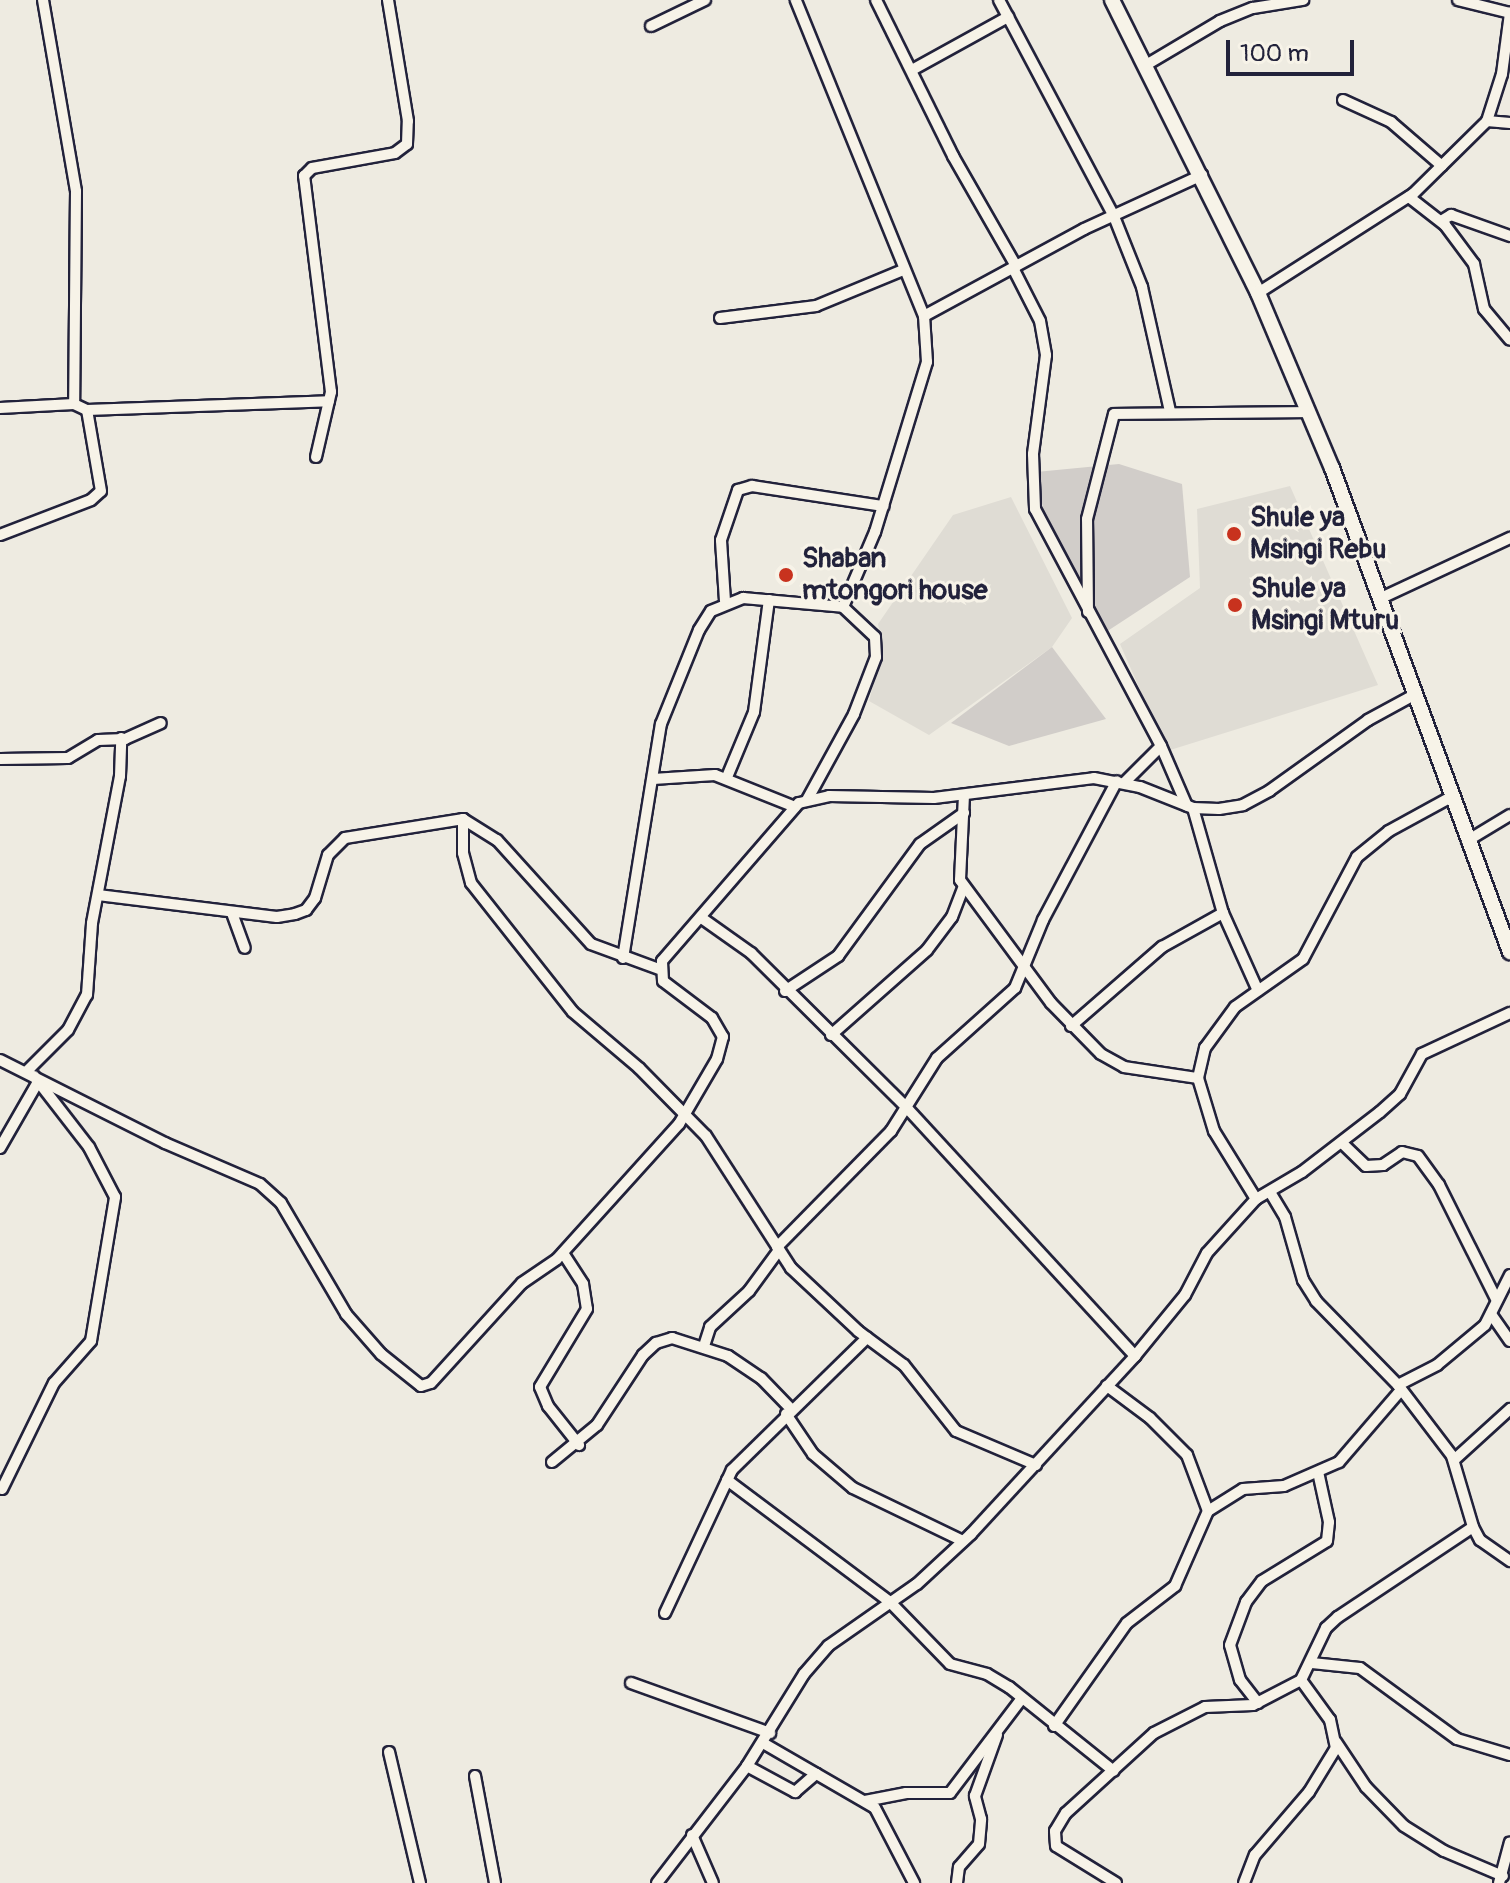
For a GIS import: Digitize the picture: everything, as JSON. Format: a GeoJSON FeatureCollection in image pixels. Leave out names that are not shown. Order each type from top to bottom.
{"type":"FeatureCollection","features":[{"type":"Feature","properties":{"kind":"main road"},"geometry":{"type":"LineString","coordinates":[[1112,0],[1202,175],[1258,293],[1309,412],[1508,944]]}},
{"type":"Feature","properties":{"kind":"street"},"geometry":{"type":"LineString","coordinates":[[43,0],[76,191],[74,404]]}},
{"type":"Feature","properties":{"kind":"street"},"geometry":{"type":"LineString","coordinates":[[316,457],[329,401],[304,176],[312,168],[395,153],[407,144],[408,121],[388,0]]}},
{"type":"Feature","properties":{"kind":"street"},"geometry":{"type":"LineString","coordinates":[[651,26],[705,0]]}},
{"type":"Feature","properties":{"kind":"street"},"geometry":{"type":"LineString","coordinates":[[796,0],[929,330],[927,362],[883,506],[860,575],[843,607]]}},
{"type":"Feature","properties":{"kind":"street"},"geometry":{"type":"LineString","coordinates":[[876,0],[1040,321],[1046,355],[1033,454],[1035,509],[1161,746],[1190,807],[1223,913],[1258,991]]}},
{"type":"Feature","properties":{"kind":"street"},"geometry":{"type":"LineString","coordinates":[[999,0],[1113,214],[1142,287],[1170,411]]}},
{"type":"Feature","properties":{"kind":"street"},"geometry":{"type":"LineString","coordinates":[[1146,65],[1220,21],[1253,8],[1303,0]]}},
{"type":"Feature","properties":{"kind":"street"},"geometry":{"type":"LineString","coordinates":[[1258,293],[1409,197],[1487,121],[1502,74],[1510,13],[1458,0]]}},
{"type":"Feature","properties":{"kind":"street"},"geometry":{"type":"LineString","coordinates":[[912,70],[1008,17]]}},
{"type":"Feature","properties":{"kind":"street"},"geometry":{"type":"LineString","coordinates":[[1343,100],[1391,122],[1442,166]]}},
{"type":"Feature","properties":{"kind":"street"},"geometry":{"type":"LineString","coordinates":[[1487,121],[1510,123]]}},
{"type":"Feature","properties":{"kind":"street"},"geometry":{"type":"LineString","coordinates":[[924,316],[1113,214],[1202,175]]}},
{"type":"Feature","properties":{"kind":"street"},"geometry":{"type":"LineString","coordinates":[[1409,197],[1441,221],[1474,264],[1484,309],[1510,340]]}},
{"type":"Feature","properties":{"kind":"street"},"geometry":{"type":"LineString","coordinates":[[1441,221],[1451,215],[1510,236]]}},
{"type":"Feature","properties":{"kind":"street"},"geometry":{"type":"LineString","coordinates":[[720,318],[816,306],[903,270]]}},
{"type":"Feature","properties":{"kind":"street"},"geometry":{"type":"LineString","coordinates":[[0,408],[74,404],[87,410],[329,401]]}},
{"type":"Feature","properties":{"kind":"street"},"geometry":{"type":"LineString","coordinates":[[0,535],[91,500],[101,491],[87,410]]}},
{"type":"Feature","properties":{"kind":"street"},"geometry":{"type":"LineString","coordinates":[[1088,613],[1087,519],[1111,419],[1125,411],[1309,412]]}},
{"type":"Feature","properties":{"kind":"street"},"geometry":{"type":"LineString","coordinates":[[623,958],[661,724],[699,630],[725,601],[721,540],[738,490],[752,486],[883,506]]}},
{"type":"Feature","properties":{"kind":"street"},"geometry":{"type":"LineString","coordinates":[[1379,599],[1510,538]]}},
{"type":"Feature","properties":{"kind":"street"},"geometry":{"type":"LineString","coordinates":[[725,601],[769,600],[843,607],[875,637],[876,657],[854,714],[807,800]]}},
{"type":"Feature","properties":{"kind":"street"},"geometry":{"type":"LineString","coordinates":[[727,777],[754,712],[769,600]]}},
{"type":"Feature","properties":{"kind":"street"},"geometry":{"type":"LineString","coordinates":[[659,969],[795,807],[807,800],[964,795],[1094,778],[1120,782],[1190,807],[1243,805],[1414,695]]}},
{"type":"Feature","properties":{"kind":"street"},"geometry":{"type":"LineString","coordinates":[[0,759],[68,758],[98,740],[121,738],[161,723]]}},
{"type":"Feature","properties":{"kind":"street"},"geometry":{"type":"LineString","coordinates":[[0,1148],[32,1076],[68,1030],[87,995],[98,895],[114,818],[121,738]]}},
{"type":"Feature","properties":{"kind":"street"},"geometry":{"type":"LineString","coordinates":[[704,1346],[710,1327],[749,1291],[778,1248],[864,1161],[907,1108],[937,1058],[1000,1005],[1025,970],[1043,920],[1120,782],[1161,746]]}},
{"type":"Feature","properties":{"kind":"street"},"geometry":{"type":"LineString","coordinates":[[653,779],[703,773],[727,777],[795,807]]}},
{"type":"Feature","properties":{"kind":"street"},"geometry":{"type":"LineString","coordinates":[[964,795],[958,874],[1025,970],[1071,1026],[1124,1067],[1198,1078]]}},
{"type":"Feature","properties":{"kind":"street"},"geometry":{"type":"LineString","coordinates":[[1256,1199],[1214,1131],[1198,1078],[1205,1048],[1218,1024],[1303,959],[1315,944],[1357,857],[1389,831],[1451,797]]}},
{"type":"Feature","properties":{"kind":"street"},"geometry":{"type":"LineString","coordinates":[[785,991],[838,956],[920,844],[964,813]]}},
{"type":"Feature","properties":{"kind":"street"},"geometry":{"type":"LineString","coordinates":[[1467,841],[1510,815]]}},
{"type":"Feature","properties":{"kind":"street"},"geometry":{"type":"LineString","coordinates":[[98,895],[277,917],[306,910],[328,855],[345,838],[463,819],[507,849],[591,944],[659,969]]}},
{"type":"Feature","properties":{"kind":"street"},"geometry":{"type":"LineString","coordinates":[[463,819],[463,853],[471,883],[573,1012],[686,1113],[778,1248],[818,1297],[904,1365],[956,1431],[1036,1465]]}},
{"type":"Feature","properties":{"kind":"street"},"geometry":{"type":"LineString","coordinates":[[831,1035],[927,950],[952,917],[964,886]]}},
{"type":"Feature","properties":{"kind":"street"},"geometry":{"type":"LineString","coordinates":[[232,913],[245,948]]}},
{"type":"Feature","properties":{"kind":"street"},"geometry":{"type":"LineString","coordinates":[[1071,1026],[1162,947],[1223,913]]}},
{"type":"Feature","properties":{"kind":"street"},"geometry":{"type":"LineString","coordinates":[[703,919],[751,953],[785,991],[907,1108],[1135,1356]]}},
{"type":"Feature","properties":{"kind":"street"},"geometry":{"type":"LineString","coordinates":[[0,1060],[165,1143],[260,1184],[281,1203],[346,1314],[415,1385],[431,1383],[505,1300],[563,1253],[686,1113],[717,1059],[722,1029],[663,981],[659,969]]}},
{"type":"Feature","properties":{"kind":"street"},"geometry":{"type":"LineString","coordinates":[[657,1883],[747,1766],[804,1674],[828,1646],[890,1602],[963,1541],[1036,1465],[1135,1356],[1185,1295],[1207,1253],[1256,1199],[1342,1143],[1400,1094],[1422,1054],[1510,1013]]}},
{"type":"Feature","properties":{"kind":"street"},"geometry":{"type":"LineString","coordinates":[[2,1489],[54,1383],[91,1341],[115,1197],[89,1147],[32,1076]]}},
{"type":"Feature","properties":{"kind":"street"},"geometry":{"type":"LineString","coordinates":[[1342,1143],[1366,1166],[1383,1165],[1407,1151],[1418,1156],[1439,1185],[1496,1299]]}},
{"type":"Feature","properties":{"kind":"street"},"geometry":{"type":"LineString","coordinates":[[1270,1192],[1285,1217],[1303,1280],[1316,1301],[1400,1387],[1454,1460],[1473,1527],[1480,1540],[1510,1561]]}},
{"type":"Feature","properties":{"kind":"street"},"geometry":{"type":"LineString","coordinates":[[563,1253],[583,1284],[587,1309],[540,1387],[548,1406],[579,1445]]}},
{"type":"Feature","properties":{"kind":"street"},"geometry":{"type":"LineString","coordinates":[[1054,1726],[1127,1623],[1175,1586],[1208,1511],[1243,1489],[1284,1486],[1339,1462],[1400,1387],[1448,1357],[1491,1314],[1510,1275]]}},
{"type":"Feature","properties":{"kind":"street"},"geometry":{"type":"LineString","coordinates":[[1491,1314],[1510,1341]]}},
{"type":"Feature","properties":{"kind":"street"},"geometry":{"type":"LineString","coordinates":[[552,1462],[579,1445],[656,1343],[672,1338],[704,1346],[761,1378],[789,1412],[813,1454],[853,1488],[963,1541]]}},
{"type":"Feature","properties":{"kind":"street"},"geometry":{"type":"LineString","coordinates":[[665,1613],[727,1480],[789,1412],[867,1338]]}},
{"type":"Feature","properties":{"kind":"street"},"geometry":{"type":"LineString","coordinates":[[1107,1386],[1150,1418],[1187,1455],[1208,1511]]}},
{"type":"Feature","properties":{"kind":"street"},"geometry":{"type":"LineString","coordinates":[[1454,1460],[1510,1409]]}},
{"type":"Feature","properties":{"kind":"street"},"geometry":{"type":"LineString","coordinates":[[1258,1703],[1236,1670],[1230,1645],[1246,1602],[1262,1581],[1327,1541],[1329,1522],[1318,1472]]}},
{"type":"Feature","properties":{"kind":"street"},"geometry":{"type":"LineString","coordinates":[[727,1480],[890,1602],[950,1664],[987,1674],[1114,1771]]}},
{"type":"Feature","properties":{"kind":"street"},"geometry":{"type":"LineString","coordinates":[[1116,1883],[1056,1846],[1053,1837],[1066,1813],[1154,1733],[1205,1707],[1258,1703],[1301,1680],[1312,1663],[1326,1628],[1338,1617],[1473,1527]]}},
{"type":"Feature","properties":{"kind":"street"},"geometry":{"type":"LineString","coordinates":[[1312,1663],[1360,1668],[1457,1739],[1510,1755]]}},
{"type":"Feature","properties":{"kind":"street"},"geometry":{"type":"LineString","coordinates":[[1301,1680],[1330,1720],[1336,1742],[1366,1787],[1404,1826],[1444,1851],[1504,1872],[1510,1842]]}},
{"type":"Feature","properties":{"kind":"street"},"geometry":{"type":"LineString","coordinates":[[631,1683],[770,1733]]}},
{"type":"Feature","properties":{"kind":"street"},"geometry":{"type":"LineString","coordinates":[[865,1801],[906,1793],[950,1793],[1022,1698]]}},
{"type":"Feature","properties":{"kind":"street"},"geometry":{"type":"LineString","coordinates":[[957,1883],[959,1867],[979,1844],[981,1819],[975,1796],[1002,1723]]}},
{"type":"Feature","properties":{"kind":"street"},"geometry":{"type":"LineString","coordinates":[[1244,1883],[1255,1855],[1324,1772],[1336,1742]]}},
{"type":"Feature","properties":{"kind":"street"},"geometry":{"type":"LineString","coordinates":[[763,1743],[865,1801],[884,1822],[914,1883]]}},
{"type":"Feature","properties":{"kind":"street"},"geometry":{"type":"LineString","coordinates":[[389,1752],[420,1883]]}},
{"type":"Feature","properties":{"kind":"street"},"geometry":{"type":"LineString","coordinates":[[747,1766],[795,1792],[816,1774]]}},
{"type":"Feature","properties":{"kind":"street"},"geometry":{"type":"LineString","coordinates":[[475,1776],[495,1883]]}},
{"type":"Feature","properties":{"kind":"street"},"geometry":{"type":"LineString","coordinates":[[692,1835],[713,1883]]}},
{"type":"Feature","properties":{"kind":"shaded area"},"geometry":{"type":"Polygon","coordinates":[[[1119,464],[1182,484],[1190,577],[1106,632],[1047,530],[1036,472],[1119,464]]]}},
{"type":"Feature","properties":{"kind":"shaded area"},"geometry":{"type":"Polygon","coordinates":[[[1290,486],[1378,685],[1167,751],[1120,644],[1200,588],[1197,509],[1290,486]]]}},
{"type":"Feature","properties":{"kind":"shaded area"},"geometry":{"type":"Polygon","coordinates":[[[1011,497],[1072,618],[1052,647],[929,735],[869,701],[883,649],[878,624],[953,515],[1011,497]]]}},
{"type":"Feature","properties":{"kind":"shaded area"},"geometry":{"type":"Polygon","coordinates":[[[1052,647],[1106,719],[1009,746],[951,723],[1052,647]]]}},
{"type":"Feature","properties":{"kind":"place","name":"Shule ya Msingi Rebu"},"geometry":{"type":"Point","coordinates":[1234,534]}},
{"type":"Feature","properties":{"kind":"place","name":"Shaban mtongori house"},"geometry":{"type":"Point","coordinates":[786,575]}},
{"type":"Feature","properties":{"kind":"place","name":"Shule ya Msingi Mturu"},"geometry":{"type":"Point","coordinates":[1235,605]}}]}
